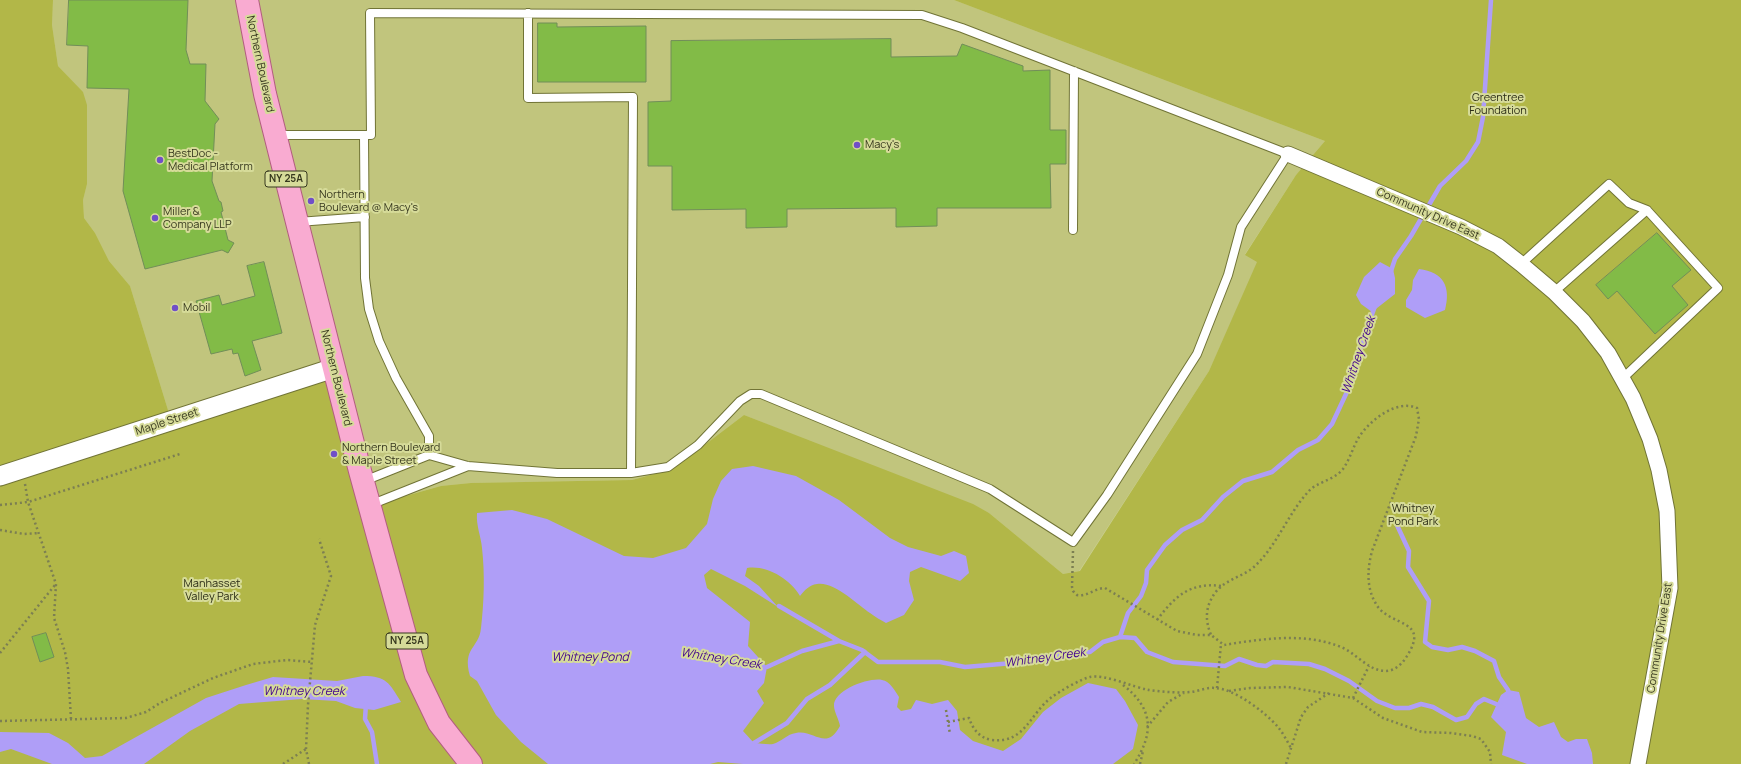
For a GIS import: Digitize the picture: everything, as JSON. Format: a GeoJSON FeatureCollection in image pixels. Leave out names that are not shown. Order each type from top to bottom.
{"type":"FeatureCollection","features":[{"type":"Feature","properties":{"kind":"main road","name":"Northern Boulevard"},"geometry":{"type":"LineString","coordinates":[[247,0],[257,55],[275,135],[369,506],[416,675],[439,723],[472,764]]}},
{"type":"Feature","properties":{"kind":"street","name":"Community Drive East"},"geometry":{"type":"LineString","coordinates":[[1288,154],[1461,227],[1498,246],[1522,264],[1554,292],[1587,327],[1608,353],[1633,398],[1650,439],[1659,470],[1667,511],[1670,588],[1638,764]]}},
{"type":"Feature","properties":{"kind":"street","name":"Maple Street"},"geometry":{"type":"LineString","coordinates":[[0,476],[334,368]]}},
{"type":"Feature","properties":{"kind":"lane"},"geometry":{"type":"LineString","coordinates":[[275,135],[371,135],[370,13],[922,15],[962,28],[1288,154],[1241,227],[1228,275],[1197,354],[1107,495],[1073,542],[990,490],[761,394],[750,394],[740,401],[698,445],[668,467],[631,474],[557,473],[468,466],[429,455],[363,482]]}},
{"type":"Feature","properties":{"kind":"lane"},"geometry":{"type":"LineString","coordinates":[[528,13],[528,98],[633,97],[631,474]]}},
{"type":"Feature","properties":{"kind":"lane"},"geometry":{"type":"LineString","coordinates":[[1073,230],[1074,71]]}},
{"type":"Feature","properties":{"kind":"lane"},"geometry":{"type":"LineString","coordinates":[[364,135],[365,278],[369,309],[379,341],[393,371],[430,436],[429,455]]}},
{"type":"Feature","properties":{"kind":"lane"},"geometry":{"type":"LineString","coordinates":[[1522,264],[1609,184],[1629,203],[1647,210],[1718,288],[1622,379]]}},
{"type":"Feature","properties":{"kind":"lane"},"geometry":{"type":"LineString","coordinates":[[1554,292],[1647,210]]}},
{"type":"Feature","properties":{"kind":"lane"},"geometry":{"type":"LineString","coordinates":[[297,222],[365,217]]}},
{"type":"Feature","properties":{"kind":"lane"},"geometry":{"type":"LineString","coordinates":[[369,506],[468,466]]}},
{"type":"Feature","properties":{"kind":"path"},"geometry":{"type":"LineString","coordinates":[[1073,542],[1072,587],[1075,593],[1080,596],[1094,590],[1105,588],[1156,620],[1177,631],[1211,636],[1224,646],[1280,638],[1316,641],[1342,647],[1369,666],[1387,671],[1396,668],[1404,661],[1413,647],[1415,639],[1412,630],[1378,608],[1369,588],[1368,566],[1372,551],[1416,436],[1419,419],[1417,408],[1407,404],[1396,407],[1368,425],[1358,438],[1353,453],[1342,470],[1329,481],[1309,490],[1285,522],[1270,550],[1256,566],[1222,586],[1209,604],[1206,615],[1207,625],[1211,636]]}},
{"type":"Feature","properties":{"kind":"path"},"geometry":{"type":"LineString","coordinates":[[0,505],[28,502],[180,454]]}},
{"type":"Feature","properties":{"kind":"path"},"geometry":{"type":"LineString","coordinates":[[23,469],[28,502],[56,584],[54,618],[65,652],[68,669],[70,719]]}},
{"type":"Feature","properties":{"kind":"path"},"geometry":{"type":"LineString","coordinates":[[0,530],[24,534],[39,534]]}},
{"type":"Feature","properties":{"kind":"path"},"geometry":{"type":"LineString","coordinates":[[309,764],[306,749],[308,700],[316,625],[331,576],[319,539]]}},
{"type":"Feature","properties":{"kind":"path"},"geometry":{"type":"LineString","coordinates":[[0,653],[56,584]]}},
{"type":"Feature","properties":{"kind":"path"},"geometry":{"type":"LineString","coordinates":[[1156,620],[1170,602],[1181,593],[1195,588],[1212,585],[1222,586]]}},
{"type":"Feature","properties":{"kind":"path"},"geometry":{"type":"LineString","coordinates":[[1217,688],[1221,644]]}},
{"type":"Feature","properties":{"kind":"path"},"geometry":{"type":"LineString","coordinates":[[0,722],[126,718],[146,712],[160,703],[213,678],[253,664],[287,660],[312,662]]}},
{"type":"Feature","properties":{"kind":"path"},"geometry":{"type":"LineString","coordinates":[[1353,698],[1369,666]]}},
{"type":"Feature","properties":{"kind":"path"},"geometry":{"type":"LineString","coordinates":[[948,722],[969,718],[977,733],[988,739],[1006,740],[1020,733],[1040,708],[1052,697],[1090,677],[1106,678],[1121,684],[1168,693],[1217,688],[1229,691],[1255,706],[1279,727],[1291,748]]}},
{"type":"Feature","properties":{"kind":"path"},"geometry":{"type":"LineString","coordinates":[[1121,684],[1135,694],[1144,706],[1148,719],[1140,764]]}},
{"type":"Feature","properties":{"kind":"path"},"geometry":{"type":"LineString","coordinates":[[1229,691],[1250,688],[1288,687],[1353,698],[1383,718],[1422,732],[1452,733],[1481,739],[1490,752],[1491,764]]}},
{"type":"Feature","properties":{"kind":"path"},"geometry":{"type":"LineString","coordinates":[[1147,728],[1168,702],[1185,692]]}},
{"type":"Feature","properties":{"kind":"path"},"geometry":{"type":"LineString","coordinates":[[1286,764],[1301,717],[1308,707],[1330,693]]}},
{"type":"Feature","properties":{"kind":"path"},"geometry":{"type":"LineString","coordinates":[[946,710],[950,734]]}},
{"type":"Feature","properties":{"kind":"path"},"geometry":{"type":"LineString","coordinates":[[1134,764],[1144,748]]}},
{"type":"Feature","properties":{"kind":"path"},"geometry":{"type":"LineString","coordinates":[[283,764],[306,749]]}},
{"type":"Feature","properties":{"kind":"shaded area"},"geometry":{"type":"Polygon","coordinates":[[[53,0],[954,0],[1325,141],[1296,175],[1245,254],[1258,262],[1209,371],[1079,571],[1063,574],[989,513],[744,415],[673,469],[632,480],[471,483],[441,486],[369,506],[171,420],[130,286],[109,261],[95,233],[84,218],[83,200],[87,184],[82,92],[58,66],[52,25],[53,0]]]}},
{"type":"Feature","properties":{"kind":"green space"},"geometry":{"type":"Polygon","coordinates":[[[0,0],[53,0],[52,25],[58,66],[83,92],[87,105],[87,184],[83,200],[84,218],[95,233],[109,261],[130,286],[171,420],[333,368],[370,506],[441,486],[471,483],[632,480],[673,469],[744,415],[973,504],[989,513],[1063,574],[1080,571],[1209,371],[1257,262],[1245,255],[1296,175],[1325,141],[954,0],[1741,0],[1741,764],[0,764],[0,0]]]}},
{"type":"Feature","properties":{"kind":"water"},"geometry":{"type":"Polygon","coordinates":[[[1380,262],[1393,269],[1395,278],[1395,294],[1372,312],[1361,304],[1356,295],[1364,277],[1380,262]]]}},
{"type":"Feature","properties":{"kind":"water"},"geometry":{"type":"Polygon","coordinates":[[[1419,269],[1434,273],[1440,277],[1444,282],[1447,294],[1445,310],[1425,318],[1406,307],[1406,300],[1412,290],[1413,280],[1419,269]]]}},
{"type":"Feature","properties":{"kind":"water","name":"Whitney Pond"},"geometry":{"type":"Polygon","coordinates":[[[753,466],[796,476],[839,500],[890,538],[908,547],[941,556],[954,551],[966,556],[969,573],[960,581],[921,567],[910,572],[909,581],[914,600],[904,615],[886,623],[831,586],[824,584],[812,585],[800,596],[790,584],[777,574],[762,569],[747,568],[745,576],[759,586],[778,607],[745,586],[711,569],[704,575],[707,588],[750,622],[748,646],[767,667],[764,683],[757,691],[764,703],[743,731],[754,743],[773,744],[796,733],[808,734],[825,739],[830,738],[835,734],[840,726],[834,706],[835,700],[839,695],[861,683],[882,680],[887,682],[892,687],[899,697],[897,707],[901,711],[911,709],[916,700],[932,704],[948,700],[957,711],[960,730],[973,741],[1003,751],[1021,739],[1043,712],[1061,698],[1088,683],[1116,689],[1125,701],[1138,725],[1133,749],[1113,764],[743,764],[718,762],[710,764],[548,764],[521,742],[496,715],[477,681],[470,676],[468,659],[469,654],[480,635],[484,578],[477,513],[512,510],[547,519],[624,556],[653,558],[686,548],[707,524],[713,499],[721,481],[732,469],[753,466]]]}},
{"type":"Feature","properties":{"kind":"water"},"geometry":{"type":"Polygon","coordinates":[[[371,676],[382,679],[390,685],[401,702],[374,710],[355,708],[336,701],[302,699],[239,704],[190,731],[144,764],[52,764],[11,749],[0,752],[0,732],[49,733],[68,743],[85,758],[102,756],[206,698],[246,685],[273,677],[337,681],[371,676]]]}},
{"type":"Feature","properties":{"kind":"water"},"geometry":{"type":"Polygon","coordinates":[[[1508,690],[1519,692],[1526,718],[1539,727],[1554,722],[1561,737],[1568,742],[1576,739],[1587,739],[1592,753],[1593,764],[1527,764],[1502,755],[1506,732],[1491,717],[1501,695],[1508,690]]]}},
{"type":"Feature","properties":{"kind":"building"},"geometry":{"type":"Polygon","coordinates":[[[69,0],[188,0],[186,50],[190,64],[206,64],[205,101],[219,119],[215,124],[212,181],[219,201],[221,202],[223,211],[221,212],[228,240],[234,243],[228,253],[222,250],[145,269],[123,191],[129,89],[87,88],[88,46],[67,45],[69,0]]]}},
{"type":"Feature","properties":{"kind":"building"},"geometry":{"type":"Polygon","coordinates":[[[538,23],[557,23],[557,27],[646,26],[646,82],[538,82],[538,23]]]}},
{"type":"Feature","properties":{"kind":"building","name":"Macy's"},"geometry":{"type":"Polygon","coordinates":[[[891,39],[891,57],[957,56],[962,44],[1023,66],[1023,71],[1050,70],[1050,130],[1066,130],[1066,164],[1050,164],[1051,208],[937,208],[937,226],[896,227],[896,208],[787,209],[787,227],[746,228],[746,209],[672,210],[672,166],[648,166],[648,102],[671,101],[671,41],[891,39]]]}},
{"type":"Feature","properties":{"kind":"building"},"geometry":{"type":"Polygon","coordinates":[[[1657,233],[1691,270],[1672,286],[1688,305],[1655,334],[1617,291],[1608,299],[1596,285],[1657,233]]]}},
{"type":"Feature","properties":{"kind":"building"},"geometry":{"type":"Polygon","coordinates":[[[264,262],[282,333],[252,341],[261,370],[245,376],[238,353],[233,354],[232,349],[211,354],[196,301],[219,295],[222,305],[255,296],[247,266],[264,262]]]}},
{"type":"Feature","properties":{"kind":"building"},"geometry":{"type":"Polygon","coordinates":[[[46,633],[54,657],[40,662],[32,637],[46,633]]]}},
{"type":"Feature","properties":{"kind":"waterway","name":"Whitney Creek"},"geometry":{"type":"LineString","coordinates":[[1390,274],[1395,259],[1411,236],[1440,186],[1466,161],[1478,142],[1483,117],[1491,0]]}},
{"type":"Feature","properties":{"kind":"waterway","name":"Whitney Creek"},"geometry":{"type":"LineString","coordinates":[[1120,637],[1128,613],[1141,596],[1146,583],[1147,570],[1165,545],[1182,530],[1202,520],[1223,497],[1243,481],[1272,472],[1298,450],[1318,440],[1332,424],[1353,379],[1363,340],[1375,306]]}},
{"type":"Feature","properties":{"kind":"waterway"},"geometry":{"type":"LineString","coordinates":[[1396,523],[1409,551],[1408,567],[1429,601],[1425,642],[1432,647],[1448,650],[1462,647],[1475,651],[1494,661],[1499,677],[1508,690],[1510,697]]}},
{"type":"Feature","properties":{"kind":"waterway"},"geometry":{"type":"LineString","coordinates":[[779,606],[839,641]]}},
{"type":"Feature","properties":{"kind":"waterway"},"geometry":{"type":"LineString","coordinates":[[767,667],[802,651],[839,641],[862,650],[878,662],[940,662],[965,667],[1025,662],[1050,656],[1090,652],[1103,642],[1120,637],[1135,638],[1147,652],[1173,662],[1225,666],[1239,659],[1257,665],[1266,666],[1273,662],[1309,664],[1325,669],[1349,681],[1377,701],[1395,708],[1409,708],[1421,704],[1433,707],[1456,720],[1467,717],[1476,704],[1484,699],[1501,706]]}},
{"type":"Feature","properties":{"kind":"waterway"},"geometry":{"type":"LineString","coordinates":[[754,743],[787,723],[807,699],[830,685],[865,652]]}},
{"type":"Feature","properties":{"kind":"waterway"},"geometry":{"type":"LineString","coordinates":[[366,704],[365,719],[372,732],[377,764]]}},
{"type":"Feature","properties":{"kind":"place","name":"Macy's"},"geometry":{"type":"Point","coordinates":[857,145]}},
{"type":"Feature","properties":{"kind":"place","name":"BestDoc - Medical Platform"},"geometry":{"type":"Point","coordinates":[160,160]}},
{"type":"Feature","properties":{"kind":"place","name":"Northern Boulevard @ Macy's"},"geometry":{"type":"Point","coordinates":[311,201]}},
{"type":"Feature","properties":{"kind":"place","name":"Miller & Company LLP"},"geometry":{"type":"Point","coordinates":[155,218]}},
{"type":"Feature","properties":{"kind":"place","name":"Mobil"},"geometry":{"type":"Point","coordinates":[175,308]}},
{"type":"Feature","properties":{"kind":"place","name":"Northern Boulevard & Maple Street"},"geometry":{"type":"Point","coordinates":[334,454]}},
{"type":"Feature","properties":{"kind":"park label","name":"Greentree Foundation"},"geometry":{"type":"Point","coordinates":[1498,104]}},
{"type":"Feature","properties":{"kind":"park label","name":"Whitney Pond Park"},"geometry":{"type":"Point","coordinates":[1413,515]}},
{"type":"Feature","properties":{"kind":"park label","name":"Manhasset Valley Park"},"geometry":{"type":"Point","coordinates":[212,590]}}]}
